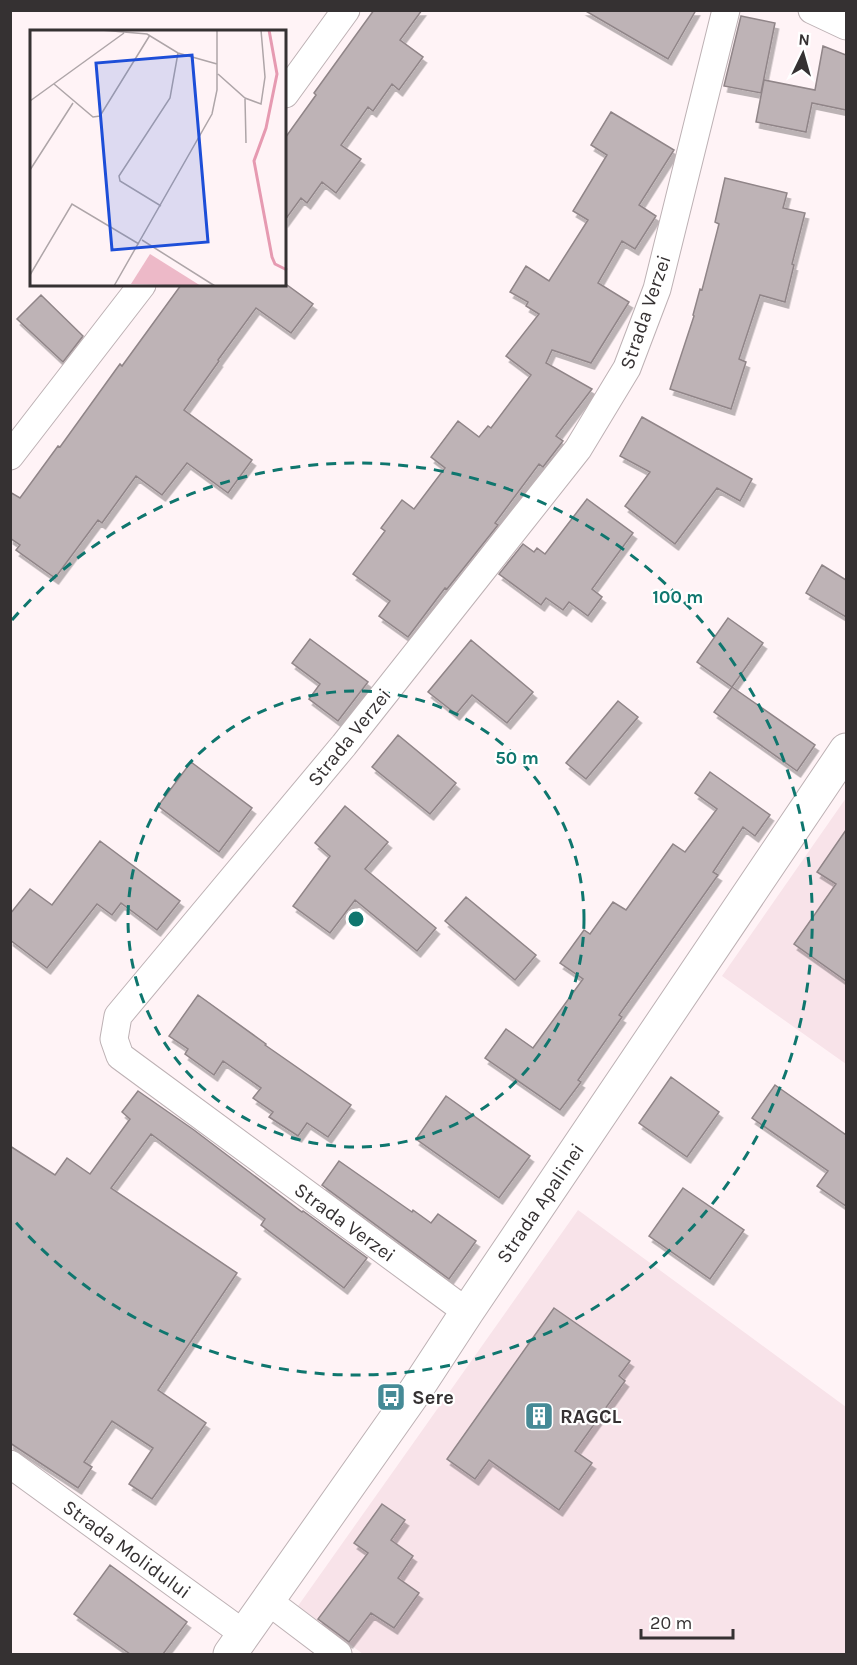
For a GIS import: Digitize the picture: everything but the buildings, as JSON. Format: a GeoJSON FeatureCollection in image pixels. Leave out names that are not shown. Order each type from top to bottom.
{"type":"FeatureCollection","features":[{"type":"Feature","properties":{"kind":"street"},"geometry":{"type":"LineString","coordinates":[[286,93],[346,10]]}},
{"type":"Feature","properties":{"kind":"street","name":"Strada Verzei"},"geometry":{"type":"LineString","coordinates":[[467,1312],[120,1056],[114,1039],[118,1016],[344,745],[585,439],[627,368],[657,289],[726,10]]}},
{"type":"Feature","properties":{"kind":"street"},"geometry":{"type":"LineString","coordinates":[[812,10],[846,26]]}},
{"type":"Feature","properties":{"kind":"street"},"geometry":{"type":"LineString","coordinates":[[10,456],[141,286]]}},
{"type":"Feature","properties":{"kind":"street","name":"Strada Apalinei"},"geometry":{"type":"LineString","coordinates":[[237,1644],[416,1390],[846,750]]}},
{"type":"Feature","properties":{"kind":"street","name":"Strada Molidului"},"geometry":{"type":"LineString","coordinates":[[10,1464],[237,1644]]}},
{"type":"Feature","properties":{"kind":"street"},"geometry":{"type":"LineString","coordinates":[[268,1601],[338,1654]]}},
{"type":"Feature","properties":{"kind":"shaded area"},"geometry":{"type":"Polygon","coordinates":[[[846,798],[846,1064],[722,976],[846,798]]]}},
{"type":"Feature","properties":{"kind":"shaded area"},"geometry":{"type":"Polygon","coordinates":[[[578,1210],[846,1407],[846,1654],[363,1654],[298,1606],[578,1210]]]}},
{"type":"Feature","properties":{"kind":"place","name":"Sere"},"geometry":{"type":"Point","coordinates":[391,1397]}},
{"type":"Feature","properties":{"kind":"place","name":"RAGCL"},"geometry":{"type":"Point","coordinates":[539,1416]}}]}
